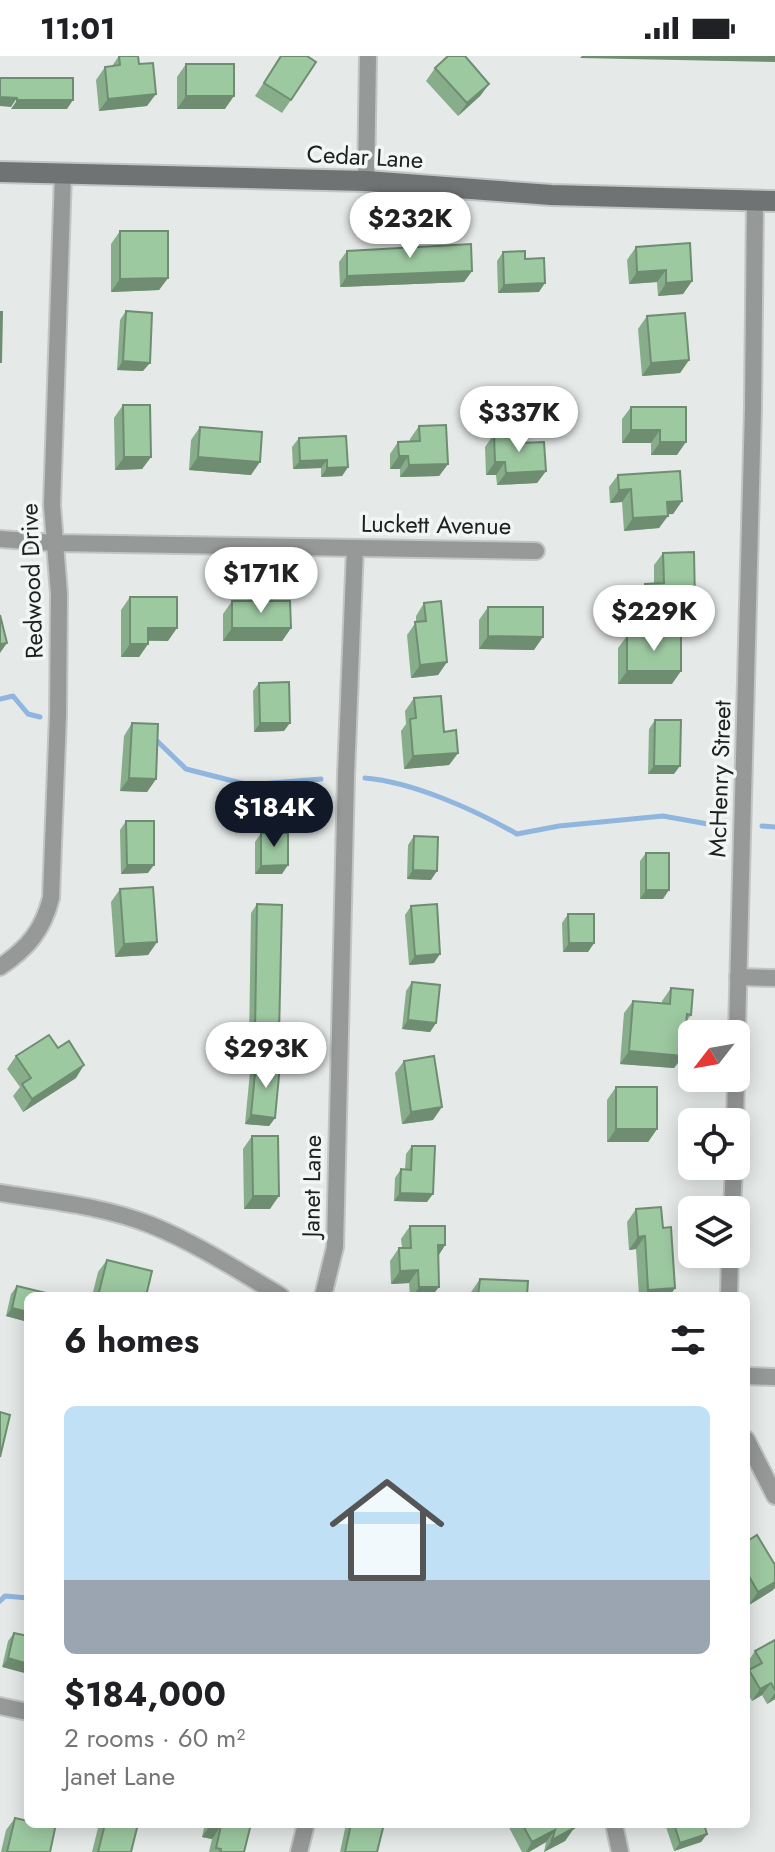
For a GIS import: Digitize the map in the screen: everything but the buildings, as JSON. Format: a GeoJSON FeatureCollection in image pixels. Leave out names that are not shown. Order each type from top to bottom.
{"type":"FeatureCollection","features":[{"type":"Feature","properties":{"kind":"main road","name":"Cedar Lane"},"geometry":{"type":"LineString","coordinates":[[0,172],[366,181],[551,195],[765,201]]}},
{"type":"Feature","properties":{"kind":"street"},"geometry":{"type":"LineString","coordinates":[[366,181],[368,56]]}},
{"type":"Feature","properties":{"kind":"street","name":"Redwood Drive"},"geometry":{"type":"LineString","coordinates":[[0,967],[21,953],[35,937],[46,918],[51,898],[59,594],[52,505],[63,174]]}},
{"type":"Feature","properties":{"kind":"street","name":"McHenry Street"},"geometry":{"type":"LineString","coordinates":[[737,1020],[753,409],[765,201]]}},
{"type":"Feature","properties":{"kind":"street","name":"Luckett Avenue"},"geometry":{"type":"LineString","coordinates":[[0,539],[55,543],[536,551]]}},
{"type":"Feature","properties":{"kind":"street","name":"Janet Lane"},"geometry":{"type":"LineString","coordinates":[[324,1292],[335,1247],[355,548]]}},
{"type":"Feature","properties":{"kind":"street"},"geometry":{"type":"LineString","coordinates":[[738,977],[775,978]]}},
{"type":"Feature","properties":{"kind":"street"},"geometry":{"type":"LineString","coordinates":[[0,1193],[113,1212],[152,1225],[221,1260],[274,1292]]}},
{"type":"Feature","properties":{"kind":"street"},"geometry":{"type":"LineString","coordinates":[[729,1292],[730,1268]]}},
{"type":"Feature","properties":{"kind":"street"},"geometry":{"type":"LineString","coordinates":[[750,1376],[775,1377]]}},
{"type":"Feature","properties":{"kind":"street"},"geometry":{"type":"LineString","coordinates":[[750,1447],[775,1496]]}},
{"type":"Feature","properties":{"kind":"street"},"geometry":{"type":"LineString","coordinates":[[0,1706],[24,1711]]}},
{"type":"Feature","properties":{"kind":"street"},"geometry":{"type":"LineString","coordinates":[[299,1852],[305,1828]]}},
{"type":"Feature","properties":{"kind":"street"},"geometry":{"type":"LineString","coordinates":[[615,1828],[620,1852]]}},
{"type":"Feature","properties":{"kind":"waterway"},"geometry":{"type":"LineString","coordinates":[[0,699],[13,696],[28,714],[40,717]]}},
{"type":"Feature","properties":{"kind":"waterway"},"geometry":{"type":"LineString","coordinates":[[154,738],[186,769],[249,785],[321,779]]}},
{"type":"Feature","properties":{"kind":"waterway"},"geometry":{"type":"LineString","coordinates":[[365,778],[403,785],[443,798],[517,834],[559,826],[663,816],[719,826]]}},
{"type":"Feature","properties":{"kind":"waterway"},"geometry":{"type":"LineString","coordinates":[[762,826],[775,827]]}},
{"type":"Feature","properties":{"kind":"waterway"},"geometry":{"type":"LineString","coordinates":[[0,1601],[5,1596],[24,1598]]}}]}
